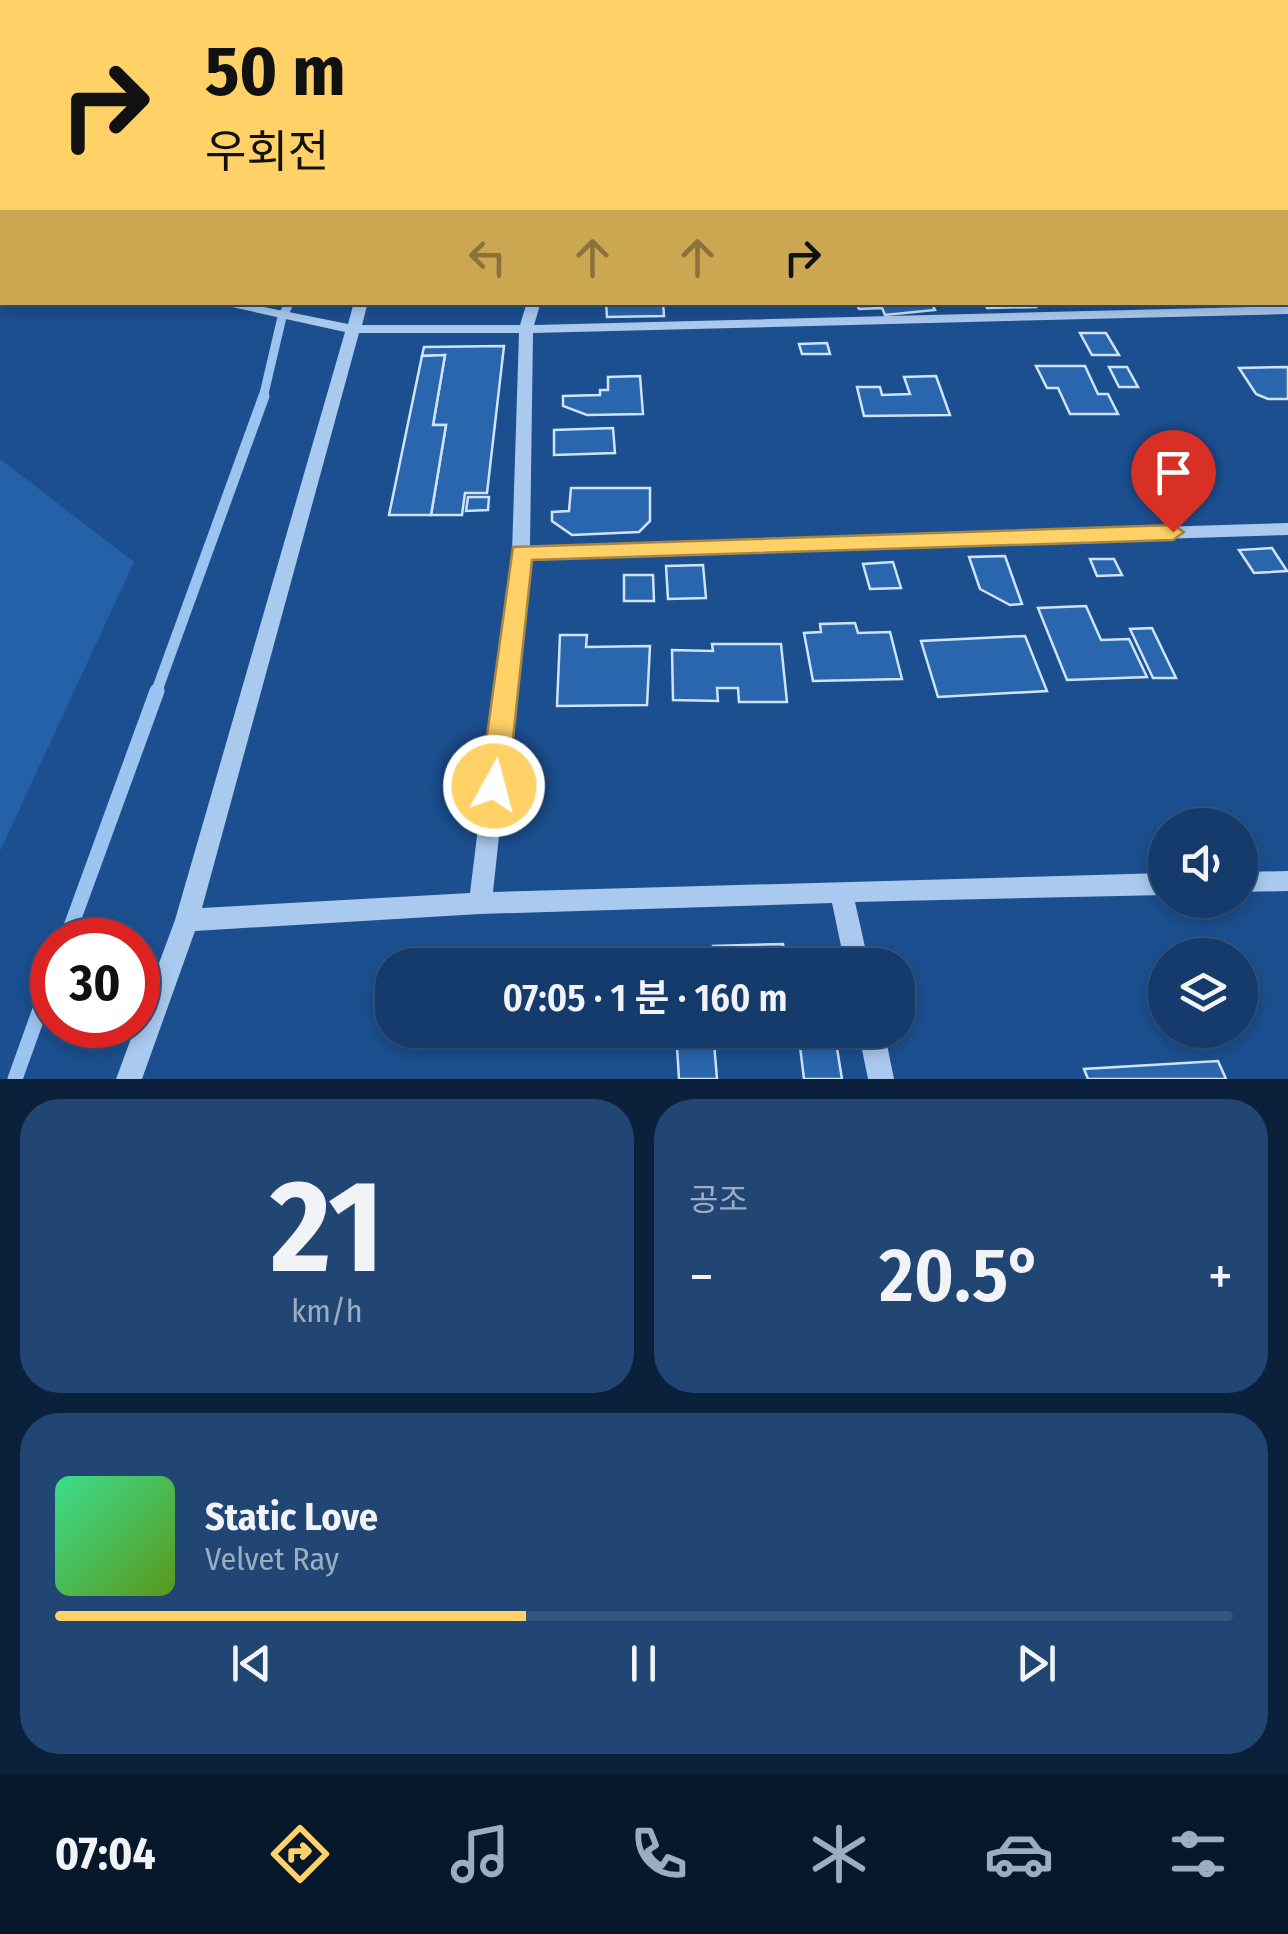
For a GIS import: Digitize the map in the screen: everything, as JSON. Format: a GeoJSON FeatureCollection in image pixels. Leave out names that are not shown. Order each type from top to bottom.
{"type":"FeatureCollection","features":[{"type":"Feature","properties":{"kind":"street"},"geometry":{"type":"LineString","coordinates":[[229,305],[352,329],[806,322],[1144,307],[1288,310]]}},
{"type":"Feature","properties":{"kind":"street"},"geometry":{"type":"LineString","coordinates":[[129,1079],[187,920],[360,305]]}},
{"type":"Feature","properties":{"kind":"street"},"geometry":{"type":"LineString","coordinates":[[480,904],[521,552],[526,329],[533,305]]}},
{"type":"Feature","properties":{"kind":"street"},"geometry":{"type":"LineString","coordinates":[[806,305],[806,322]]}},
{"type":"Feature","properties":{"kind":"street"},"geometry":{"type":"LineString","coordinates":[[521,552],[1288,529]]}},
{"type":"Feature","properties":{"kind":"street"},"geometry":{"type":"LineString","coordinates":[[1258,881],[1288,880]]}},
{"type":"Feature","properties":{"kind":"street"},"geometry":{"type":"LineString","coordinates":[[187,920],[480,904],[1148,884]]}},
{"type":"Feature","properties":{"kind":"street"},"geometry":{"type":"LineString","coordinates":[[841,892],[853,948]]}},
{"type":"Feature","properties":{"kind":"street"},"geometry":{"type":"LineString","coordinates":[[875,1048],[881,1079]]}},
{"type":"Feature","properties":{"kind":"shaded area"},"geometry":{"type":"Polygon","coordinates":[[[0,459],[134,562],[0,851],[0,459]]]}},
{"type":"Feature","properties":{"kind":"building"},"geometry":{"type":"Polygon","coordinates":[[[606,305],[663,305],[664,316],[607,317],[606,305]]]}},
{"type":"Feature","properties":{"kind":"building"},"geometry":{"type":"Polygon","coordinates":[[[857,305],[932,305],[935,310],[885,315],[882,308],[859,309],[857,305]]]}},
{"type":"Feature","properties":{"kind":"building"},"geometry":{"type":"Polygon","coordinates":[[[986,305],[1036,307],[987,308],[986,305]]]}},
{"type":"Feature","properties":{"kind":"building"},"geometry":{"type":"Polygon","coordinates":[[[1080,333],[1106,333],[1119,355],[1092,355],[1080,333]]]}},
{"type":"Feature","properties":{"kind":"building"},"geometry":{"type":"Polygon","coordinates":[[[827,343],[830,354],[802,354],[799,344],[827,343]]]}},
{"type":"Feature","properties":{"kind":"building"},"geometry":{"type":"Polygon","coordinates":[[[504,346],[487,493],[465,493],[462,515],[431,515],[446,425],[433,425],[445,355],[422,356],[424,347],[504,346]]]}},
{"type":"Feature","properties":{"kind":"building"},"geometry":{"type":"Polygon","coordinates":[[[445,355],[433,425],[446,425],[431,515],[389,515],[422,356],[445,355]]]}},
{"type":"Feature","properties":{"kind":"building"},"geometry":{"type":"Polygon","coordinates":[[[1036,366],[1085,366],[1098,394],[1108,394],[1118,414],[1070,414],[1058,388],[1047,388],[1036,366]]]}},
{"type":"Feature","properties":{"kind":"building"},"geometry":{"type":"Polygon","coordinates":[[[1109,367],[1127,367],[1138,387],[1119,387],[1109,367]]]}},
{"type":"Feature","properties":{"kind":"building"},"geometry":{"type":"Polygon","coordinates":[[[1288,367],[1288,399],[1268,399],[1256,394],[1239,368],[1288,367]]]}},
{"type":"Feature","properties":{"kind":"building"},"geometry":{"type":"Polygon","coordinates":[[[640,376],[643,414],[587,415],[563,406],[563,396],[600,395],[600,390],[608,390],[608,377],[640,376]]]}},
{"type":"Feature","properties":{"kind":"building"},"geometry":{"type":"Polygon","coordinates":[[[936,376],[950,415],[864,416],[857,387],[880,387],[882,395],[910,394],[904,377],[936,376]]]}},
{"type":"Feature","properties":{"kind":"building"},"geometry":{"type":"Polygon","coordinates":[[[613,428],[615,453],[554,455],[554,430],[613,428]]]}},
{"type":"Feature","properties":{"kind":"building"},"geometry":{"type":"Polygon","coordinates":[[[571,488],[650,488],[650,521],[639,532],[572,535],[552,521],[552,512],[569,511],[571,488]]]}},
{"type":"Feature","properties":{"kind":"building"},"geometry":{"type":"Polygon","coordinates":[[[468,497],[489,497],[488,510],[466,511],[468,497]]]}},
{"type":"Feature","properties":{"kind":"building"},"geometry":{"type":"Polygon","coordinates":[[[1272,548],[1287,571],[1254,573],[1239,550],[1272,548]]]}},
{"type":"Feature","properties":{"kind":"building"},"geometry":{"type":"Polygon","coordinates":[[[1005,556],[1022,604],[1010,605],[980,589],[969,557],[1005,556]]]}},
{"type":"Feature","properties":{"kind":"building"},"geometry":{"type":"Polygon","coordinates":[[[1090,559],[1114,559],[1122,575],[1097,576],[1090,559]]]}},
{"type":"Feature","properties":{"kind":"building"},"geometry":{"type":"Polygon","coordinates":[[[893,562],[901,588],[870,589],[863,564],[893,562]]]}},
{"type":"Feature","properties":{"kind":"building"},"geometry":{"type":"Polygon","coordinates":[[[703,565],[706,598],[668,599],[666,566],[703,565]]]}},
{"type":"Feature","properties":{"kind":"building"},"geometry":{"type":"Polygon","coordinates":[[[624,575],[653,575],[654,601],[624,601],[624,575]]]}},
{"type":"Feature","properties":{"kind":"building"},"geometry":{"type":"Polygon","coordinates":[[[1086,606],[1101,640],[1129,639],[1147,677],[1067,680],[1038,608],[1086,606]]]}},
{"type":"Feature","properties":{"kind":"building"},"geometry":{"type":"Polygon","coordinates":[[[855,623],[858,633],[890,632],[902,679],[813,681],[804,633],[821,632],[820,624],[855,623]]]}},
{"type":"Feature","properties":{"kind":"building"},"geometry":{"type":"Polygon","coordinates":[[[1152,628],[1176,678],[1153,678],[1130,629],[1152,628]]]}},
{"type":"Feature","properties":{"kind":"building"},"geometry":{"type":"Polygon","coordinates":[[[560,635],[587,635],[586,647],[650,646],[647,705],[557,706],[560,635]]]}},
{"type":"Feature","properties":{"kind":"building"},"geometry":{"type":"Polygon","coordinates":[[[1025,636],[1047,691],[938,697],[921,641],[1025,636]]]}},
{"type":"Feature","properties":{"kind":"building"},"geometry":{"type":"Polygon","coordinates":[[[712,644],[781,644],[787,702],[739,702],[738,688],[717,688],[718,701],[673,700],[672,650],[713,651],[712,644]]]}},
{"type":"Feature","properties":{"kind":"building"},"geometry":{"type":"Polygon","coordinates":[[[783,944],[784,948],[713,948],[783,944]]]}},
{"type":"Feature","properties":{"kind":"building"},"geometry":{"type":"Polygon","coordinates":[[[677,1048],[714,1048],[717,1079],[679,1079],[677,1048]]]}},
{"type":"Feature","properties":{"kind":"building"},"geometry":{"type":"Polygon","coordinates":[[[800,1048],[837,1048],[842,1079],[804,1079],[800,1048]]]}},
{"type":"Feature","properties":{"kind":"building"},"geometry":{"type":"Polygon","coordinates":[[[1218,1061],[1226,1079],[1088,1079],[1084,1069],[1218,1061]]]}},
{"type":"Feature","properties":{"kind":"waterway"},"geometry":{"type":"LineString","coordinates":[[263,398],[282,317],[288,305]]}},
{"type":"Feature","properties":{"kind":"waterway"},"geometry":{"type":"LineString","coordinates":[[156,693],[264,396]]}},
{"type":"Feature","properties":{"kind":"waterway"},"geometry":{"type":"LineString","coordinates":[[74,918],[157,691]]}},
{"type":"Feature","properties":{"kind":"waterway"},"geometry":{"type":"LineString","coordinates":[[15,1079],[30,1037]]}},
{"type":"Feature","properties":{"kind":"route"},"geometry":{"type":"LineString","coordinates":[[494,786],[521,552],[1173,532]]}}]}
